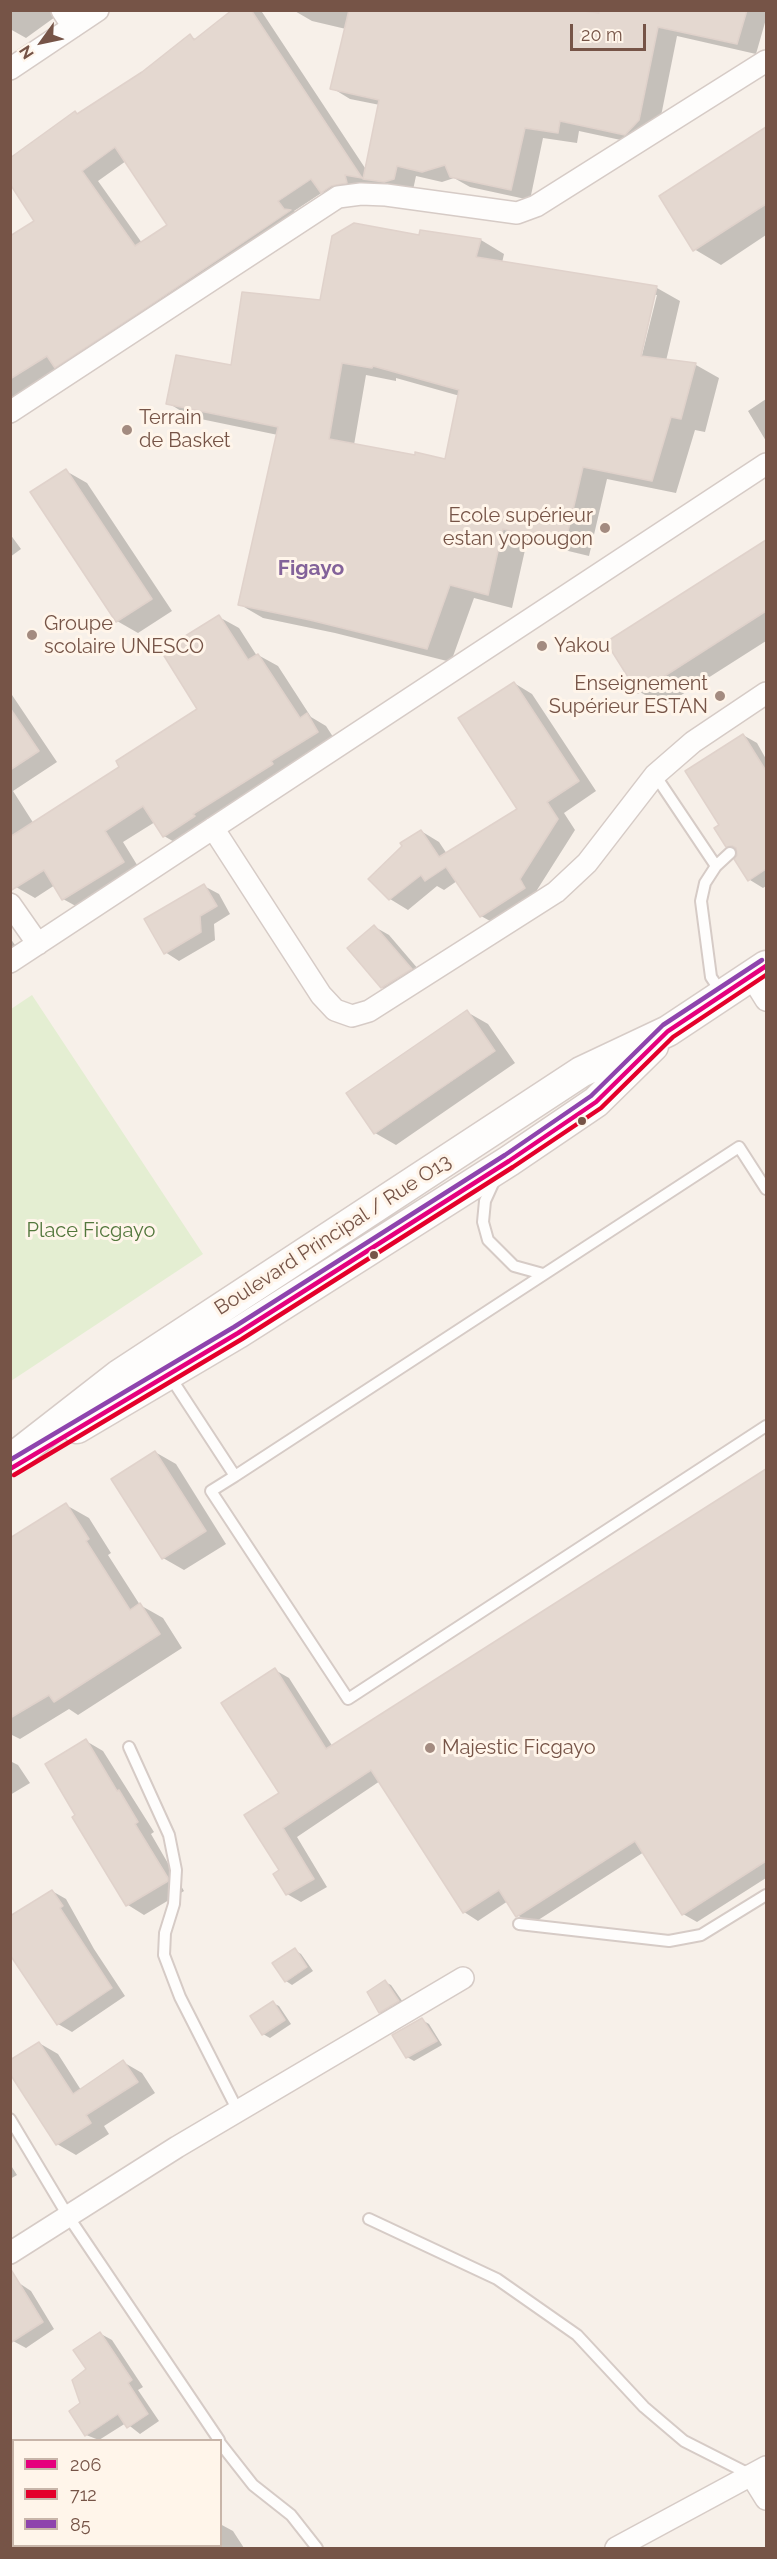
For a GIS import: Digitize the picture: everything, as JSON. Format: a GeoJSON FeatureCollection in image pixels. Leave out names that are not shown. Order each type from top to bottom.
{"type":"FeatureCollection","features":[{"type":"Feature","properties":{"kind":"main road","name":"Boulevard Principal / Rue O13"},"geometry":{"type":"LineString","coordinates":[[10,1460],[119,1375],[581,1072],[668,1031],[722,995],[761,980]]}},
{"type":"Feature","properties":{"kind":"main road","name":"Boulevard Principal / Rue O13"},"geometry":{"type":"LineString","coordinates":[[10,1469],[169,1375],[509,1161],[597,1102],[668,1031]]}},
{"type":"Feature","properties":{"kind":"street"},"geometry":{"type":"LineString","coordinates":[[10,69],[67,19],[98,10]]}},
{"type":"Feature","properties":{"kind":"street"},"geometry":{"type":"LineString","coordinates":[[10,412],[338,197],[361,194],[387,195],[517,213],[536,206],[766,61]]}},
{"type":"Feature","properties":{"kind":"street"},"geometry":{"type":"LineString","coordinates":[[10,962],[766,464]]}},
{"type":"Feature","properties":{"kind":"street"},"geometry":{"type":"LineString","coordinates":[[213,828],[321,995],[335,1010],[352,1016],[369,1011],[556,892],[587,863],[655,775],[693,742],[765,696]]}},
{"type":"Feature","properties":{"kind":"street"},"geometry":{"type":"LineString","coordinates":[[10,904],[38,944]]}},
{"type":"Feature","properties":{"kind":"street"},"geometry":{"type":"LineString","coordinates":[[10,2253],[238,2111],[463,1978]]}},
{"type":"Feature","properties":{"kind":"street"},"geometry":{"type":"LineString","coordinates":[[616,2548],[759,2471],[766,2499]]}},
{"type":"Feature","properties":{"kind":"lane"},"geometry":{"type":"LineString","coordinates":[[655,775],[716,866]]}},
{"type":"Feature","properties":{"kind":"lane"},"geometry":{"type":"LineString","coordinates":[[722,995],[711,977],[701,901],[705,883],[716,866],[730,853]]}},
{"type":"Feature","properties":{"kind":"lane"},"geometry":{"type":"LineString","coordinates":[[766,1189],[739,1147],[212,1491],[348,1699],[766,1426]]}},
{"type":"Feature","properties":{"kind":"lane"},"geometry":{"type":"LineString","coordinates":[[509,1161],[492,1182],[485,1201],[483,1222],[488,1240],[514,1266],[543,1274]]}},
{"type":"Feature","properties":{"kind":"lane"},"geometry":{"type":"LineString","coordinates":[[169,1375],[235,1476]]}},
{"type":"Feature","properties":{"kind":"lane"},"geometry":{"type":"LineString","coordinates":[[129,1747],[170,1835],[176,1870],[174,1904],[165,1933],[164,1955],[180,1997],[238,2111]]}},
{"type":"Feature","properties":{"kind":"lane"},"geometry":{"type":"LineString","coordinates":[[519,1924],[669,1941],[700,1935],[766,1895]]}},
{"type":"Feature","properties":{"kind":"lane"},"geometry":{"type":"LineString","coordinates":[[10,2119],[68,2216],[218,2439]]}},
{"type":"Feature","properties":{"kind":"lane"},"geometry":{"type":"LineString","coordinates":[[369,2219],[497,2278],[577,2335],[644,2407],[684,2441],[759,2471]]}},
{"type":"Feature","properties":{"kind":"lane"},"geometry":{"type":"LineString","coordinates":[[222,2445],[253,2486],[291,2515],[317,2548]]}},
{"type":"Feature","properties":{"kind":"green space","name":"Place Ficgayo"},"geometry":{"type":"Polygon","coordinates":[[[32,995],[203,1254],[11,1381],[11,1009],[32,995]]]}},
{"type":"Feature","properties":{"kind":"building"},"geometry":{"type":"Polygon","coordinates":[[[232,10],[251,10],[362,178],[345,175],[347,183],[331,186],[321,193],[311,179],[278,201],[284,209],[291,210],[146,308],[55,368],[47,356],[10,379],[10,236],[34,221],[10,184],[10,158],[75,111],[77,114],[142,72],[190,34],[194,40],[232,10]],[[115,147],[82,171],[135,246],[167,225],[115,147]]]}},
{"type":"Feature","properties":{"kind":"building"},"geometry":{"type":"Polygon","coordinates":[[[349,10],[576,10],[599,13],[599,10],[747,10],[737,44],[658,27],[639,120],[625,135],[560,121],[558,133],[525,128],[511,190],[450,177],[445,165],[422,172],[397,166],[394,179],[384,182],[363,179],[379,100],[330,89],[349,10]]]}},
{"type":"Feature","properties":{"kind":"building"},"geometry":{"type":"Polygon","coordinates":[[[766,127],[766,204],[693,251],[659,196],[766,127]]]}},
{"type":"Feature","properties":{"kind":"building"},"geometry":{"type":"Polygon","coordinates":[[[354,223],[419,235],[420,230],[481,239],[476,257],[657,286],[641,356],[696,363],[681,419],[671,417],[652,481],[583,467],[565,544],[503,529],[488,595],[450,585],[427,649],[238,605],[278,427],[166,404],[176,355],[231,365],[242,292],[320,300],[332,236],[354,223]],[[342,363],[329,439],[415,455],[415,452],[445,459],[459,390],[373,366],[372,368],[342,363]]]}},
{"type":"Feature","properties":{"kind":"building"},"geometry":{"type":"Polygon","coordinates":[[[66,469],[152,599],[116,622],[30,492],[66,469]]]}},
{"type":"Feature","properties":{"kind":"building"},"geometry":{"type":"Polygon","coordinates":[[[766,540],[766,611],[638,693],[606,642],[766,540]]]}},
{"type":"Feature","properties":{"kind":"building"},"geometry":{"type":"Polygon","coordinates":[[[219,615],[248,660],[258,654],[300,718],[307,713],[318,732],[271,761],[273,764],[193,814],[195,816],[163,837],[143,806],[105,831],[124,862],[62,900],[44,870],[10,891],[10,837],[119,767],[116,761],[197,709],[161,651],[219,615]]]}},
{"type":"Feature","properties":{"kind":"building"},"geometry":{"type":"Polygon","coordinates":[[[514,682],[579,781],[547,802],[558,819],[520,879],[525,888],[480,917],[446,867],[425,881],[421,875],[389,900],[368,879],[402,846],[400,843],[421,830],[439,857],[517,809],[458,718],[514,682]]]}},
{"type":"Feature","properties":{"kind":"building"},"geometry":{"type":"Polygon","coordinates":[[[10,708],[39,751],[10,770],[10,708]]]}},
{"type":"Feature","properties":{"kind":"building"},"geometry":{"type":"Polygon","coordinates":[[[743,734],[766,771],[766,869],[748,881],[734,859],[737,855],[736,848],[726,847],[714,828],[719,825],[685,771],[743,734]]]}},
{"type":"Feature","properties":{"kind":"building"},"geometry":{"type":"Polygon","coordinates":[[[204,884],[217,906],[200,916],[201,932],[164,954],[144,919],[204,884]]]}},
{"type":"Feature","properties":{"kind":"building"},"geometry":{"type":"Polygon","coordinates":[[[374,925],[412,969],[381,988],[347,948],[374,925]]]}},
{"type":"Feature","properties":{"kind":"building"},"geometry":{"type":"Polygon","coordinates":[[[467,1010],[495,1051],[374,1134],[346,1093],[467,1010]]]}},
{"type":"Feature","properties":{"kind":"building"},"geometry":{"type":"Polygon","coordinates":[[[155,1451],[206,1531],[162,1559],[111,1479],[155,1451]]]}},
{"type":"Feature","properties":{"kind":"building"},"geometry":{"type":"Polygon","coordinates":[[[766,1469],[766,1861],[682,1915],[635,1841],[516,1917],[499,1890],[463,1913],[371,1770],[283,1828],[314,1879],[286,1895],[273,1874],[279,1870],[244,1815],[279,1793],[221,1703],[275,1668],[326,1749],[766,1469]]]}},
{"type":"Feature","properties":{"kind":"building"},"geometry":{"type":"Polygon","coordinates":[[[66,1503],[89,1539],[86,1541],[130,1610],[140,1603],[160,1634],[54,1702],[49,1695],[10,1718],[10,1538],[66,1503]]]}},
{"type":"Feature","properties":{"kind":"building"},"geometry":{"type":"Polygon","coordinates":[[[86,1739],[138,1822],[135,1824],[168,1878],[168,1881],[126,1906],[72,1817],[75,1815],[45,1764],[86,1739]]]}},
{"type":"Feature","properties":{"kind":"building"},"geometry":{"type":"Polygon","coordinates":[[[52,1890],[63,1906],[60,1908],[112,1988],[57,2025],[10,1955],[10,1916],[52,1890]]]}},
{"type":"Feature","properties":{"kind":"building"},"geometry":{"type":"Polygon","coordinates":[[[295,1948],[307,1967],[285,1982],[272,1963],[295,1948]]]}},
{"type":"Feature","properties":{"kind":"building"},"geometry":{"type":"Polygon","coordinates":[[[385,1980],[399,2001],[379,2013],[367,1992],[385,1980]]]}},
{"type":"Feature","properties":{"kind":"building"},"geometry":{"type":"Polygon","coordinates":[[[273,2001],[285,2020],[262,2035],[250,2016],[273,2001]]]}},
{"type":"Feature","properties":{"kind":"building"},"geometry":{"type":"Polygon","coordinates":[[[422,2018],[437,2041],[406,2058],[392,2035],[422,2018]]]}},
{"type":"Feature","properties":{"kind":"building"},"geometry":{"type":"Polygon","coordinates":[[[39,2042],[73,2094],[123,2060],[138,2082],[86,2115],[91,2123],[56,2145],[10,2074],[10,2060],[39,2042]]]}},
{"type":"Feature","properties":{"kind":"building"},"geometry":{"type":"Polygon","coordinates":[[[10,2268],[43,2322],[10,2343],[10,2268]]]}},
{"type":"Feature","properties":{"kind":"building"},"geometry":{"type":"Polygon","coordinates":[[[100,2332],[132,2380],[128,2383],[148,2414],[127,2428],[118,2414],[85,2436],[69,2411],[80,2403],[72,2380],[86,2369],[73,2350],[100,2332]]]}},
{"type":"Feature","properties":{"kind":"transit line","name":"85"},"geometry":{"type":"LineString","coordinates":[[10,1460],[234,1327],[505,1155],[591,1096],[663,1025],[762,960]]}},
{"type":"Feature","properties":{"kind":"transit line","name":"206"},"geometry":{"type":"LineString","coordinates":[[10,1469],[238,1333],[509,1161],[596,1102],[668,1031],[766,966]]}},
{"type":"Feature","properties":{"kind":"transit line","name":"712"},"geometry":{"type":"LineString","coordinates":[[14,1475],[242,1339],[513,1167],[601,1108],[673,1037],[766,975]]}},
{"type":"Feature","properties":{"kind":"place","name":"Terrain de Basket"},"geometry":{"type":"Point","coordinates":[127,430]}},
{"type":"Feature","properties":{"kind":"place","name":"Ecole supérieur estan yopougon"},"geometry":{"type":"Point","coordinates":[605,528]}},
{"type":"Feature","properties":{"kind":"place","name":"Groupe scolaire UNESCO"},"geometry":{"type":"Point","coordinates":[32,635]}},
{"type":"Feature","properties":{"kind":"place","name":"Yakou"},"geometry":{"type":"Point","coordinates":[542,646]}},
{"type":"Feature","properties":{"kind":"place","name":"Enseignement Supérieur ESTAN"},"geometry":{"type":"Point","coordinates":[720,696]}},
{"type":"Feature","properties":{"kind":"place","name":"Majestic Ficgayo"},"geometry":{"type":"Point","coordinates":[430,1748]}},
{"type":"Feature","properties":{"kind":"district","name":"Figayo"},"geometry":{"type":"Point","coordinates":[311,569]}}]}
